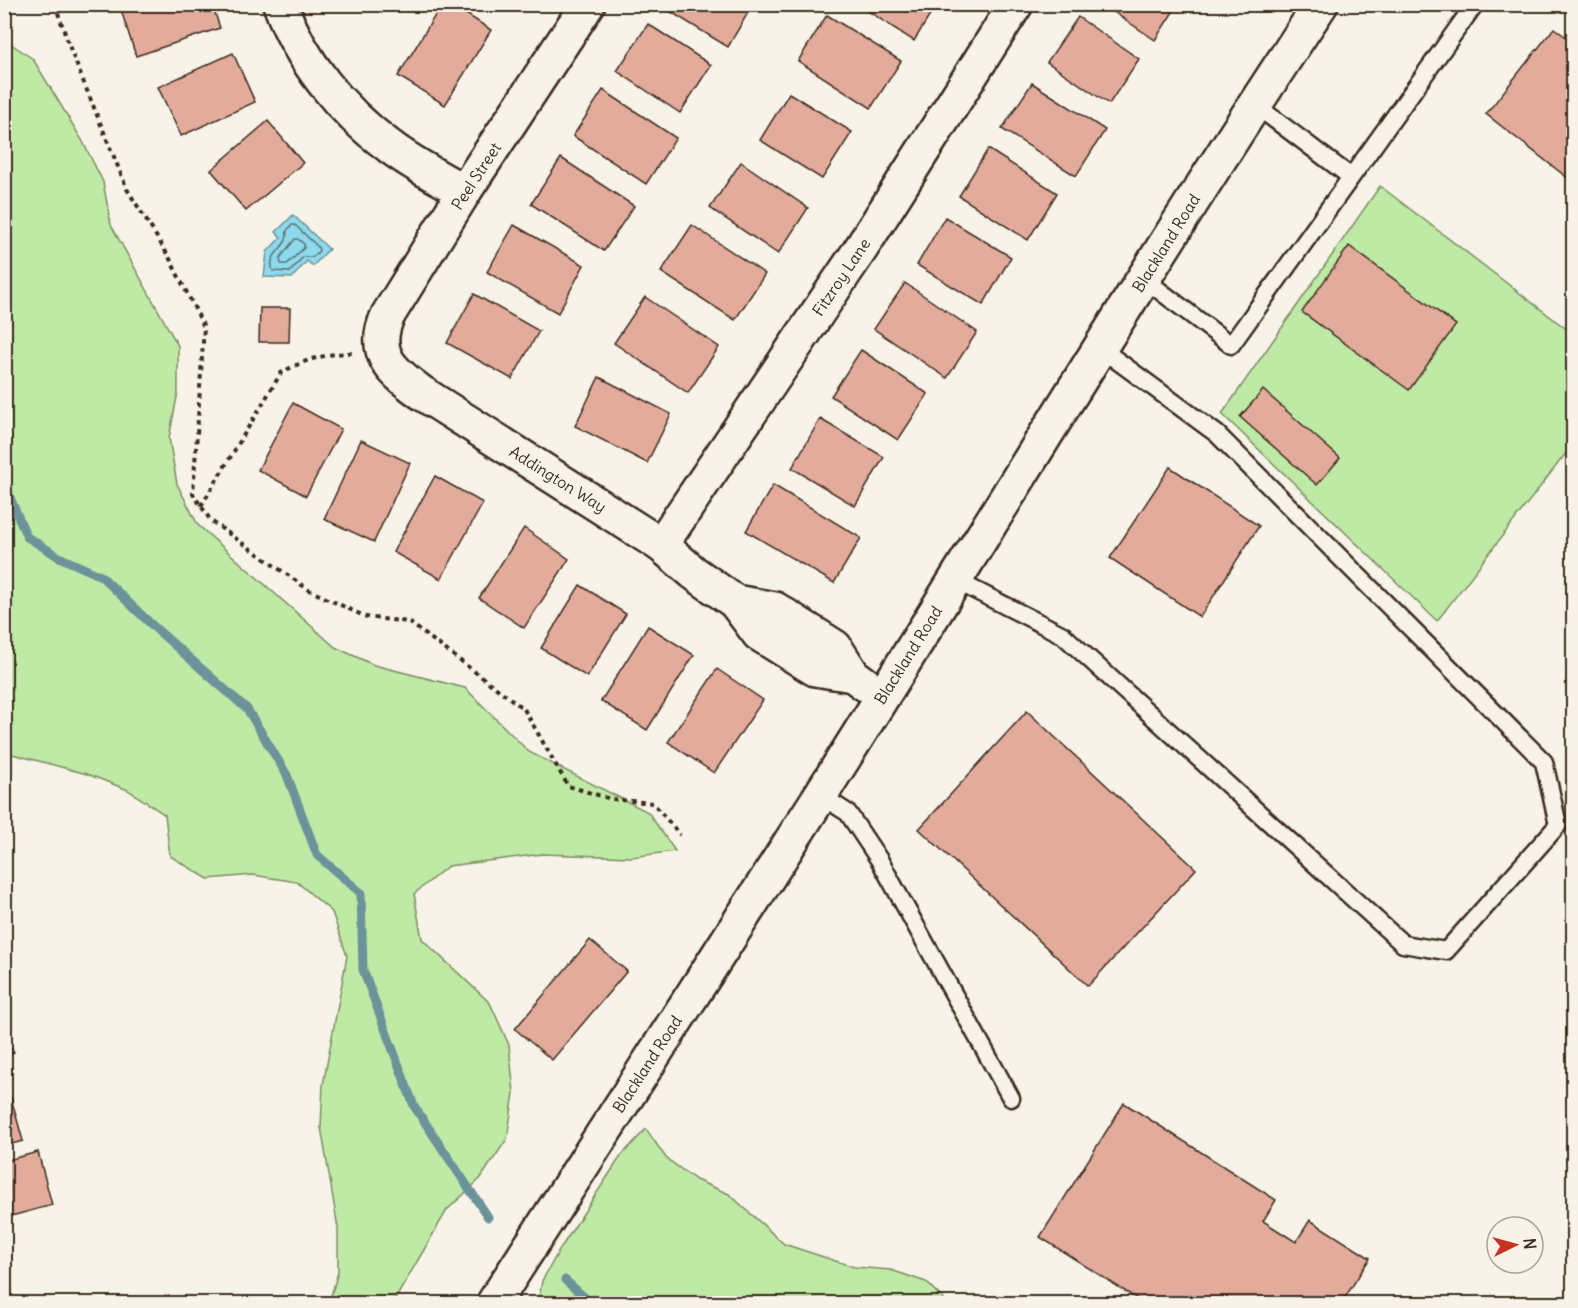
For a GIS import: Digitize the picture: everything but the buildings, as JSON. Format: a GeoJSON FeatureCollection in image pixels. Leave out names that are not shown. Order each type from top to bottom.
{"type":"FeatureCollection","features":[{"type":"Feature","properties":{"kind":"street"},"geometry":{"type":"LineString","coordinates":[[280,4],[293,35],[316,71],[343,106],[389,146],[464,192]]}},
{"type":"Feature","properties":{"kind":"street","name":"Peel Street"},"geometry":{"type":"LineString","coordinates":[[383,354],[381,334],[388,315],[464,192],[588,4]]}},
{"type":"Feature","properties":{"kind":"street","name":"Fitzroy Lane"},"geometry":{"type":"LineString","coordinates":[[662,545],[862,247],[1016,4]]}},
{"type":"Feature","properties":{"kind":"street","name":"Blackland Road"},"geometry":{"type":"LineString","coordinates":[[493,1304],[820,795],[1254,104],[1321,4]]}},
{"type":"Feature","properties":{"kind":"street","name":"Addington Way"},"geometry":{"type":"LineString","coordinates":[[383,354],[390,367],[422,393],[662,545],[694,573],[735,603],[759,634],[815,669],[853,675],[882,696]]}},
{"type":"Feature","properties":{"kind":"lane"},"geometry":{"type":"LineString","coordinates":[[1143,279],[1231,345],[1475,4]]}},
{"type":"Feature","properties":{"kind":"lane"},"geometry":{"type":"LineString","coordinates":[[1254,104],[1351,177]]}},
{"type":"Feature","properties":{"kind":"lane"},"geometry":{"type":"LineString","coordinates":[[955,580],[1063,635],[1403,944],[1446,951],[1558,825],[1544,762],[1217,434],[1100,348]]}},
{"type":"Feature","properties":{"kind":"lane"},"geometry":{"type":"LineString","coordinates":[[820,795],[848,813],[880,861],[1011,1098]]}},
{"type":"Feature","properties":{"kind":"path"},"geometry":{"type":"LineString","coordinates":[[55,4],[71,51],[127,189],[169,257],[204,327],[193,494],[211,521],[309,590],[366,617],[409,622],[524,709],[568,786],[611,799],[653,803],[680,835]]}},
{"type":"Feature","properties":{"kind":"path"},"geometry":{"type":"LineString","coordinates":[[201,506],[281,373],[297,364],[339,353],[383,354]]}},
{"type":"Feature","properties":{"kind":"green space"},"geometry":{"type":"Polygon","coordinates":[[[4,39],[33,59],[82,140],[103,182],[111,225],[178,346],[178,392],[169,438],[177,484],[198,525],[335,647],[374,665],[465,688],[529,752],[648,812],[675,851],[632,857],[542,854],[448,866],[414,894],[422,939],[490,1003],[509,1045],[514,1093],[507,1139],[480,1179],[447,1210],[393,1303],[329,1303],[338,1272],[338,1228],[321,1127],[323,1085],[347,956],[332,912],[297,882],[253,875],[208,879],[170,856],[165,815],[128,790],[87,774],[5,752],[4,39]]]}},
{"type":"Feature","properties":{"kind":"green space"},"geometry":{"type":"Polygon","coordinates":[[[1380,186],[1573,334],[1573,444],[1437,621],[1222,414],[1380,186]]]}},
{"type":"Feature","properties":{"kind":"green space"},"geometry":{"type":"Polygon","coordinates":[[[646,1129],[666,1158],[696,1180],[729,1194],[784,1244],[854,1267],[891,1270],[926,1282],[947,1303],[538,1303],[542,1281],[560,1249],[621,1156],[646,1129]]]}},
{"type":"Feature","properties":{"kind":"water"},"geometry":{"type":"Polygon","coordinates":[[[293,215],[329,249],[313,266],[307,261],[292,278],[264,277],[267,252],[281,237],[276,232],[293,215]]]}},
{"type":"Feature","properties":{"kind":"waterway"},"geometry":{"type":"LineString","coordinates":[[4,484],[27,537],[59,557],[101,576],[154,627],[247,709],[287,775],[317,855],[361,893],[363,970],[414,1106],[488,1217]]}},
{"type":"Feature","properties":{"kind":"waterway"},"geometry":{"type":"LineString","coordinates":[[565,1280],[592,1304]]}}]}
